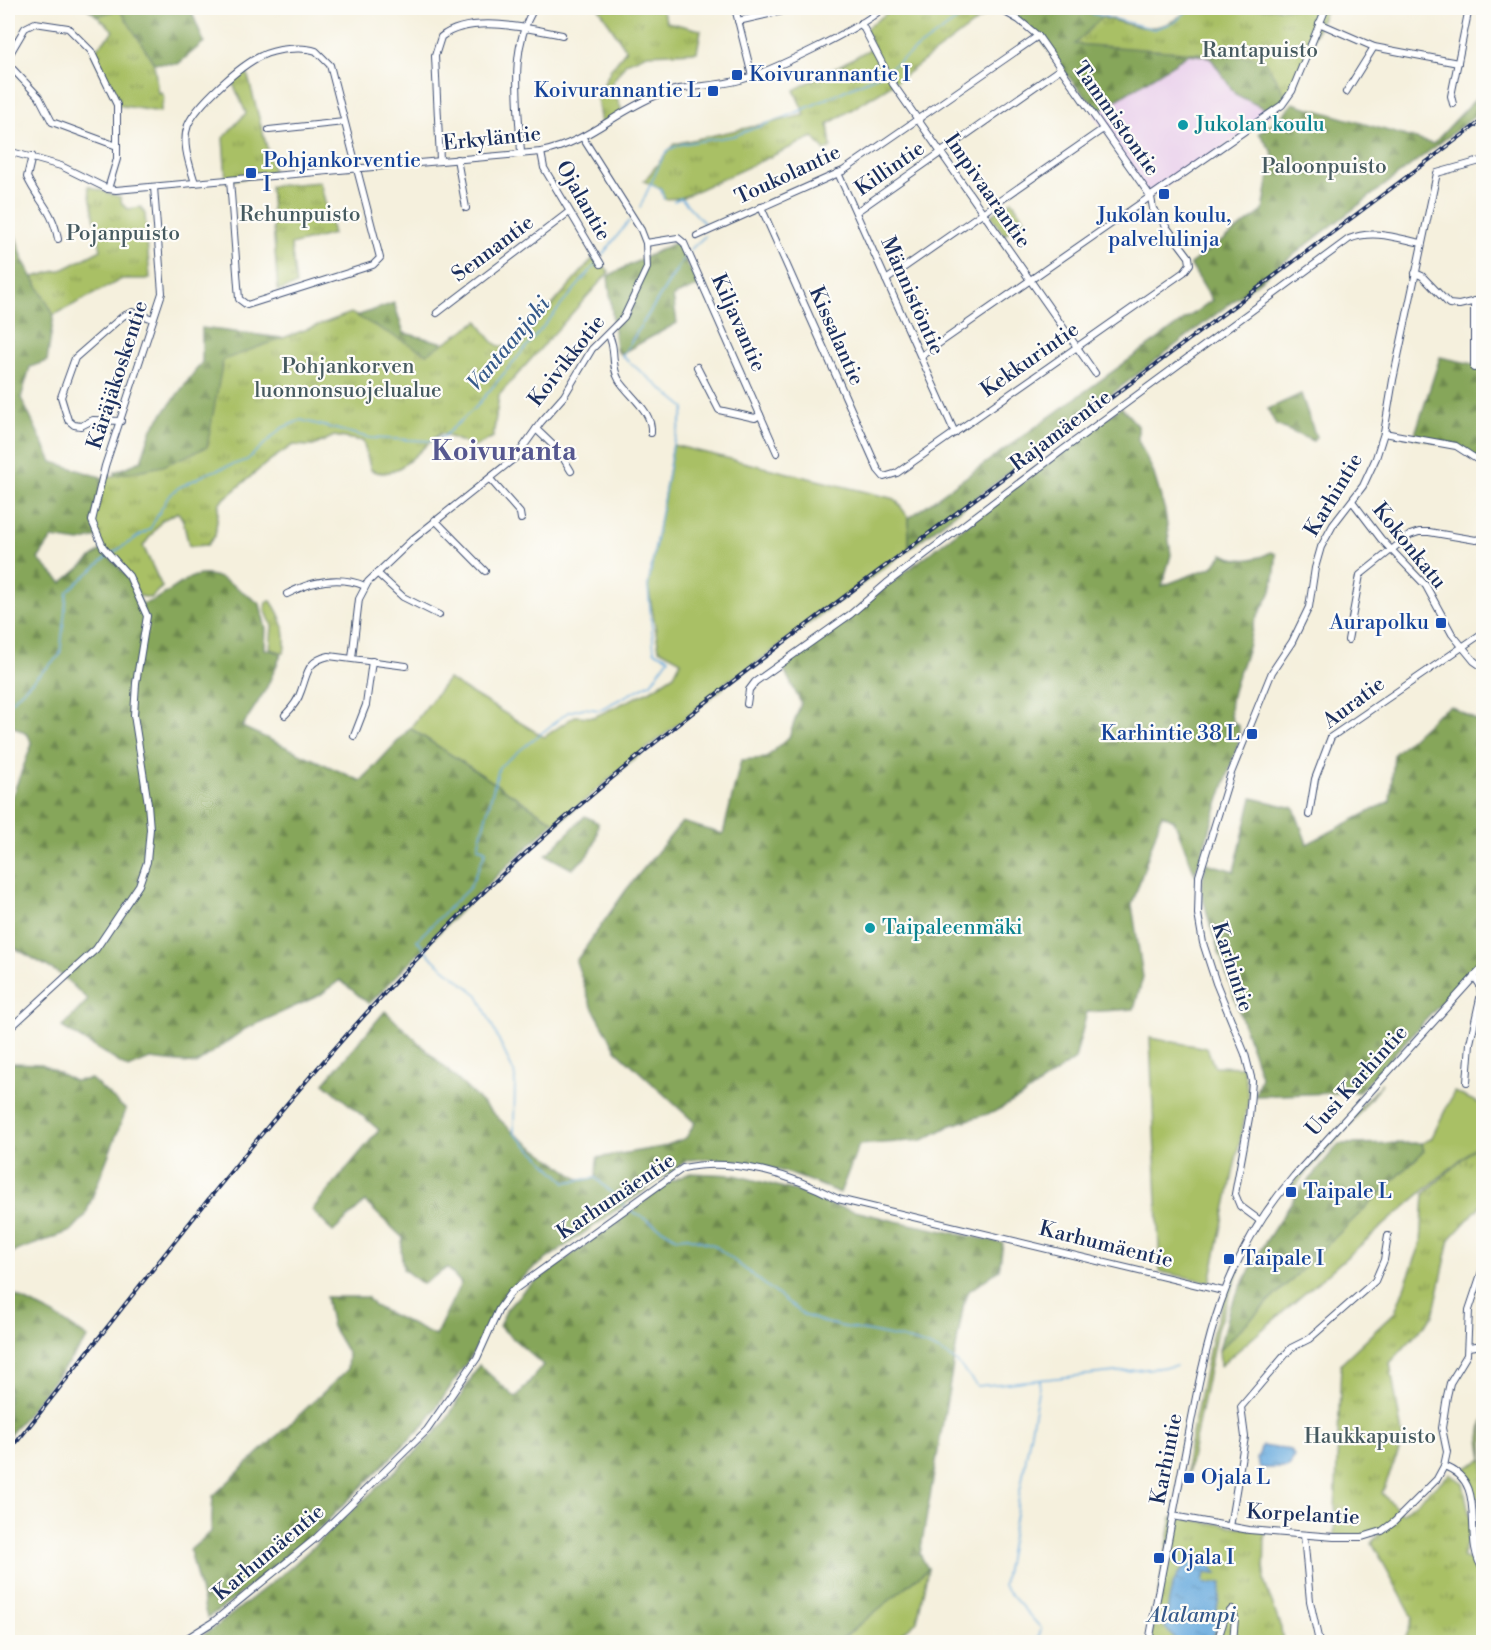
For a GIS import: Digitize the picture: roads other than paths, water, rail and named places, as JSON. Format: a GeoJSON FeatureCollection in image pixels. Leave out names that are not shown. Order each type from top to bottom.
{"type":"FeatureCollection","features":[{"type":"Feature","properties":{"kind":"street"},"geometry":{"type":"LineString","coordinates":[[521,154],[517,66],[520,39],[534,8]]}},
{"type":"Feature","properties":{"kind":"street"},"geometry":{"type":"LineString","coordinates":[[735,8],[752,76]]}},
{"type":"Feature","properties":{"kind":"street"},"geometry":{"type":"LineString","coordinates":[[738,21],[796,8]]}},
{"type":"Feature","properties":{"kind":"street","name":"Erkyläntie"},"geometry":{"type":"LineString","coordinates":[[108,189],[154,187],[521,154],[562,148],[657,95],[680,88],[727,83],[752,76],[861,23],[883,8]]}},
{"type":"Feature","properties":{"kind":"street","name":"Tammistontie"},"geometry":{"type":"LineString","coordinates":[[998,8],[1019,20],[1038,36],[1151,197],[1153,209],[1189,257],[1190,264]]}},
{"type":"Feature","properties":{"kind":"street"},"geometry":{"type":"LineString","coordinates":[[921,356],[1282,105],[1292,91],[1326,8]]}},
{"type":"Feature","properties":{"kind":"street"},"geometry":{"type":"LineString","coordinates":[[1453,104],[1451,96],[1471,8],[1484,13]]}},
{"type":"Feature","properties":{"kind":"street","name":"Impivaarantie"},"geometry":{"type":"LineString","coordinates":[[861,23],[893,84],[1095,373]]}},
{"type":"Feature","properties":{"kind":"street"},"geometry":{"type":"LineString","coordinates":[[1319,23],[1374,47],[1458,63]]}},
{"type":"Feature","properties":{"kind":"street"},"geometry":{"type":"LineString","coordinates":[[8,57],[31,24],[70,30],[95,57],[117,105],[117,159],[108,189],[84,175],[32,156],[8,151]]}},
{"type":"Feature","properties":{"kind":"street"},"geometry":{"type":"LineString","coordinates":[[440,160],[435,56],[437,42],[448,32],[459,27],[473,25],[524,27],[561,35]]}},
{"type":"Feature","properties":{"kind":"street","name":"Toukolantie"},"geometry":{"type":"LineString","coordinates":[[697,236],[838,173],[1038,36]]}},
{"type":"Feature","properties":{"kind":"street"},"geometry":{"type":"LineString","coordinates":[[1346,92],[1374,47]]}},
{"type":"Feature","properties":{"kind":"street"},"geometry":{"type":"LineString","coordinates":[[195,183],[186,150],[189,123],[207,100],[251,62],[264,54],[311,49],[322,55],[330,65],[380,255],[377,262],[247,304],[239,299],[230,180]]}},
{"type":"Feature","properties":{"kind":"street"},"geometry":{"type":"LineString","coordinates":[[8,64],[39,97],[52,122],[117,146]]}},
{"type":"Feature","properties":{"kind":"street","name":"Killintie"},"geometry":{"type":"LineString","coordinates":[[856,212],[1060,69]]}},
{"type":"Feature","properties":{"kind":"street"},"geometry":{"type":"LineString","coordinates":[[269,130],[344,122]]}},
{"type":"Feature","properties":{"kind":"street"},"geometry":{"type":"LineString","coordinates":[[886,280],[1103,129]]}},
{"type":"Feature","properties":{"kind":"street"},"geometry":{"type":"LineString","coordinates":[[583,138],[646,243]]}},
{"type":"Feature","properties":{"kind":"street","name":"Ojalantie"},"geometry":{"type":"LineString","coordinates":[[541,152],[544,168],[602,264]]}},
{"type":"Feature","properties":{"kind":"street"},"geometry":{"type":"LineString","coordinates":[[32,156],[27,177],[35,193],[49,208],[58,239]]}},
{"type":"Feature","properties":{"kind":"street"},"geometry":{"type":"LineString","coordinates":[[457,159],[466,208]]}},
{"type":"Feature","properties":{"kind":"street","name":"Karhintie"},"geometry":{"type":"LineString","coordinates":[[1149,1642],[1202,1368],[1223,1291],[1244,1245],[1259,1220],[1240,1206],[1235,1194],[1250,1118],[1252,1081],[1245,1054],[1216,983],[1203,943],[1198,914],[1199,876],[1231,773],[1272,672],[1292,642],[1310,607],[1315,568],[1321,547],[1333,525],[1370,473],[1384,433],[1437,173],[1483,161]]}},
{"type":"Feature","properties":{"kind":"street","name":"Männistöntie"},"geometry":{"type":"LineString","coordinates":[[838,173],[955,433]]}},
{"type":"Feature","properties":{"kind":"street","name":"Käräjäkoskentie"},"geometry":{"type":"LineString","coordinates":[[8,1030],[96,949],[139,885],[147,862],[150,829],[148,804],[134,715],[136,682],[147,616],[129,576],[110,555],[92,521],[105,466],[162,293],[154,187]]}},
{"type":"Feature","properties":{"kind":"street","name":"Kissalantie"},"geometry":{"type":"LineString","coordinates":[[761,207],[878,470],[884,477]]}},
{"type":"Feature","properties":{"kind":"street","name":"Sennantie"},"geometry":{"type":"LineString","coordinates":[[437,313],[569,212]]}},
{"type":"Feature","properties":{"kind":"street","name":"Rajamäentie"},"geometry":{"type":"LineString","coordinates":[[747,704],[749,690],[755,682],[851,614],[887,583],[1027,477],[1349,239],[1361,234],[1377,233],[1421,243]]}},
{"type":"Feature","properties":{"kind":"street","name":"Kiljavantie"},"geometry":{"type":"LineString","coordinates":[[646,243],[678,238],[684,243],[777,453]]}},
{"type":"Feature","properties":{"kind":"street","name":"Koivikkotie"},"geometry":{"type":"LineString","coordinates":[[352,658],[358,605],[366,586],[435,520],[516,457],[564,396],[592,349],[624,317],[646,268],[646,243]]}},
{"type":"Feature","properties":{"kind":"street","name":"Kekkurintie"},"geometry":{"type":"LineString","coordinates":[[884,477],[897,473],[955,433],[1185,272],[1190,264]]}},
{"type":"Feature","properties":{"kind":"street"},"geometry":{"type":"LineString","coordinates":[[1415,273],[1422,276],[1449,304],[1484,299]]}},
{"type":"Feature","properties":{"kind":"street"},"geometry":{"type":"LineString","coordinates":[[1474,301],[1474,368]]}},
{"type":"Feature","properties":{"kind":"street"},"geometry":{"type":"LineString","coordinates":[[121,421],[93,420],[81,426],[74,425],[68,420],[61,397],[75,358],[123,316],[134,312],[153,319]]}},
{"type":"Feature","properties":{"kind":"street"},"geometry":{"type":"LineString","coordinates":[[608,334],[612,340],[612,359],[616,375],[648,416],[651,433]]}},
{"type":"Feature","properties":{"kind":"street"},"geometry":{"type":"LineString","coordinates":[[697,367],[719,410],[754,418],[760,415]]}},
{"type":"Feature","properties":{"kind":"street"},"geometry":{"type":"LineString","coordinates":[[536,429],[559,451],[571,471]]}},
{"type":"Feature","properties":{"kind":"street"},"geometry":{"type":"LineString","coordinates":[[1384,433],[1456,446],[1484,464]]}},
{"type":"Feature","properties":{"kind":"street"},"geometry":{"type":"LineString","coordinates":[[490,479],[520,513],[521,519]]}},
{"type":"Feature","properties":{"kind":"street","name":"Kokonkatu"},"geometry":{"type":"LineString","coordinates":[[1352,501],[1391,550],[1426,586],[1452,634],[1484,668]]}},
{"type":"Feature","properties":{"kind":"street"},"geometry":{"type":"LineString","coordinates":[[435,520],[485,572]]}},
{"type":"Feature","properties":{"kind":"street"},"geometry":{"type":"LineString","coordinates":[[1348,640],[1360,575],[1391,550],[1419,532],[1476,540],[1484,538]]}},
{"type":"Feature","properties":{"kind":"street"},"geometry":{"type":"LineString","coordinates":[[377,573],[403,597],[439,615]]}},
{"type":"Feature","properties":{"kind":"street"},"geometry":{"type":"LineString","coordinates":[[287,594],[312,583],[333,579],[366,586]]}},
{"type":"Feature","properties":{"kind":"street"},"geometry":{"type":"LineString","coordinates":[[1462,647],[1484,632]]}},
{"type":"Feature","properties":{"kind":"street","name":"Auratie"},"geometry":{"type":"LineString","coordinates":[[1309,815],[1314,779],[1331,737],[1462,647]]}},
{"type":"Feature","properties":{"kind":"street"},"geometry":{"type":"LineString","coordinates":[[285,715],[296,703],[311,663],[329,656],[406,666]]}},
{"type":"Feature","properties":{"kind":"street"},"geometry":{"type":"LineString","coordinates":[[354,736],[368,698],[372,661]]}},
{"type":"Feature","properties":{"kind":"street","name":"Uusi Karhintie"},"geometry":{"type":"LineString","coordinates":[[1259,1220],[1294,1176],[1484,966]]}},
{"type":"Feature","properties":{"kind":"street"},"geometry":{"type":"LineString","coordinates":[[1467,1082],[1470,1043],[1481,994],[1480,985],[1474,976]]}},
{"type":"Feature","properties":{"kind":"street","name":"Karhumäentie"},"geometry":{"type":"LineString","coordinates":[[181,1642],[213,1622],[316,1538],[427,1430],[477,1358],[499,1309],[511,1292],[683,1168],[715,1164],[783,1175],[812,1185],[838,1198],[1223,1291]]}},
{"type":"Feature","properties":{"kind":"street"},"geometry":{"type":"LineString","coordinates":[[1230,1527],[1245,1437],[1241,1407],[1287,1353],[1309,1340],[1375,1281],[1384,1260],[1388,1236]]}},
{"type":"Feature","properties":{"kind":"street"},"geometry":{"type":"LineString","coordinates":[[1484,1265],[1469,1310],[1467,1355],[1450,1383],[1442,1428],[1447,1452],[1444,1466],[1455,1470],[1468,1480],[1474,1496],[1475,1551],[1484,1570]]}},
{"type":"Feature","properties":{"kind":"street"},"geometry":{"type":"LineString","coordinates":[[1468,1347],[1484,1345]]}},
{"type":"Feature","properties":{"kind":"street","name":"Korpelantie"},"geometry":{"type":"LineString","coordinates":[[1173,1516],[1230,1527],[1304,1535],[1362,1537],[1382,1531],[1421,1496],[1444,1466]]}},
{"type":"Feature","properties":{"kind":"street"},"geometry":{"type":"LineString","coordinates":[[1476,1529],[1484,1532]]}},
{"type":"Feature","properties":{"kind":"street"},"geometry":{"type":"LineString","coordinates":[[1304,1535],[1310,1601],[1319,1642]]}},
{"type":"Feature","properties":{"kind":"street"},"geometry":{"type":"LineString","coordinates":[[1217,1642],[1225,1617],[1232,1609],[1235,1618],[1233,1642]]}},
{"type":"Feature","properties":{"kind":"water"},"geometry":{"type":"Polygon","coordinates":[[[1262,1446],[1291,1450],[1294,1456],[1290,1466],[1260,1468],[1257,1459],[1262,1446]]]}},
{"type":"Feature","properties":{"kind":"water","name":"Alalampi"},"geometry":{"type":"Polygon","coordinates":[[[1190,1563],[1209,1563],[1217,1574],[1205,1573],[1203,1581],[1205,1584],[1222,1583],[1217,1608],[1218,1624],[1211,1642],[1176,1641],[1165,1627],[1174,1583],[1183,1568],[1190,1563]]]}},
{"type":"Feature","properties":{"kind":"waterway","name":"Vantaanjoki"},"geometry":{"type":"LineString","coordinates":[[891,67],[974,8]]}},
{"type":"Feature","properties":{"kind":"waterway","name":"Vantaanjoki"},"geometry":{"type":"LineString","coordinates":[[1070,8],[1154,29],[1175,22],[1190,8]]}},
{"type":"Feature","properties":{"kind":"waterway","name":"Vantaanjoki"},"geometry":{"type":"LineString","coordinates":[[640,207],[663,157],[670,149],[682,144],[733,136],[791,115],[881,74]]}},
{"type":"Feature","properties":{"kind":"waterway"},"geometry":{"type":"LineString","coordinates":[[650,184],[661,189],[664,199]]}},
{"type":"Feature","properties":{"kind":"waterway"},"geometry":{"type":"LineString","coordinates":[[674,201],[681,198],[704,223],[704,229]]}},
{"type":"Feature","properties":{"kind":"waterway","name":"Vantaanjoki"},"geometry":{"type":"LineString","coordinates":[[603,254],[629,221]]}},
{"type":"Feature","properties":{"kind":"waterway"},"geometry":{"type":"LineString","coordinates":[[689,251],[705,236]]}},
{"type":"Feature","properties":{"kind":"waterway"},"geometry":{"type":"LineString","coordinates":[[626,1207],[596,1178],[566,1182],[514,1133],[515,1075],[478,995],[434,960],[417,940],[470,887],[486,851],[478,847],[499,767],[568,712],[584,708],[599,710],[651,683],[669,658],[654,651],[648,587],[673,445],[685,408],[622,356],[686,255]]}},
{"type":"Feature","properties":{"kind":"waterway","name":"Vantaanjoki"},"geometry":{"type":"LineString","coordinates":[[111,554],[150,529],[168,497],[178,488],[208,473],[247,460],[282,428],[301,420],[370,438],[431,441],[443,437],[475,408],[595,265]]}},
{"type":"Feature","properties":{"kind":"waterway","name":"Vantaanjoki"},"geometry":{"type":"LineString","coordinates":[[8,704],[60,655],[67,592],[107,557]]}},
{"type":"Feature","properties":{"kind":"waterway"},"geometry":{"type":"LineString","coordinates":[[630,1210],[677,1238],[688,1237],[714,1245],[804,1315],[841,1326],[922,1344],[940,1351],[955,1361],[977,1386],[1176,1366]]}},
{"type":"Feature","properties":{"kind":"waterway"},"geometry":{"type":"LineString","coordinates":[[1038,1642],[1041,1628],[1003,1586],[1040,1380]]}},
{"type":"Feature","properties":{"kind":"railway"},"geometry":{"type":"LineString","coordinates":[[8,1453],[239,1161],[299,1090],[423,952],[542,838],[651,746],[764,657],[1484,119]]}},
{"type":"Feature","properties":{"kind":"place","name":"Koivurannantie I"},"geometry":{"type":"Point","coordinates":[737,75]}},
{"type":"Feature","properties":{"kind":"place","name":"Koivurannantie L"},"geometry":{"type":"Point","coordinates":[713,91]}},
{"type":"Feature","properties":{"kind":"place","name":"Jukolan koulu"},"geometry":{"type":"Point","coordinates":[1183,125]}},
{"type":"Feature","properties":{"kind":"place","name":"Pohjankorventie I"},"geometry":{"type":"Point","coordinates":[251,173]}},
{"type":"Feature","properties":{"kind":"place","name":"Jukolan koulu, palvelulinja"},"geometry":{"type":"Point","coordinates":[1164,194]}},
{"type":"Feature","properties":{"kind":"place","name":"Aurapolku"},"geometry":{"type":"Point","coordinates":[1441,623]}},
{"type":"Feature","properties":{"kind":"place","name":"Karhintie 38 L"},"geometry":{"type":"Point","coordinates":[1252,734]}},
{"type":"Feature","properties":{"kind":"place","name":"Taipaleenmäki"},"geometry":{"type":"Point","coordinates":[870,928]}},
{"type":"Feature","properties":{"kind":"place","name":"Taipale L"},"geometry":{"type":"Point","coordinates":[1291,1192]}},
{"type":"Feature","properties":{"kind":"place","name":"Taipale I"},"geometry":{"type":"Point","coordinates":[1229,1259]}},
{"type":"Feature","properties":{"kind":"place","name":"Ojala L"},"geometry":{"type":"Point","coordinates":[1189,1478]}},
{"type":"Feature","properties":{"kind":"place","name":"Ojala I"},"geometry":{"type":"Point","coordinates":[1159,1558]}},
{"type":"Feature","properties":{"kind":"district","name":"Koivuranta"},"geometry":{"type":"Point","coordinates":[504,452]}},
{"type":"Feature","properties":{"kind":"park label","name":"Rantapuisto"},"geometry":{"type":"Point","coordinates":[1260,51]}},
{"type":"Feature","properties":{"kind":"park label","name":"Paloonpuisto"},"geometry":{"type":"Point","coordinates":[1324,167]}},
{"type":"Feature","properties":{"kind":"park label","name":"Rehunpuisto"},"geometry":{"type":"Point","coordinates":[300,215]}},
{"type":"Feature","properties":{"kind":"park label","name":"Pojanpuisto"},"geometry":{"type":"Point","coordinates":[123,234]}},
{"type":"Feature","properties":{"kind":"park label","name":"Pohjankorven luonnonsuojelualue"},"geometry":{"type":"Point","coordinates":[348,379]}},
{"type":"Feature","properties":{"kind":"park label","name":"Haukkapuisto"},"geometry":{"type":"Point","coordinates":[1370,1437]}}]}
